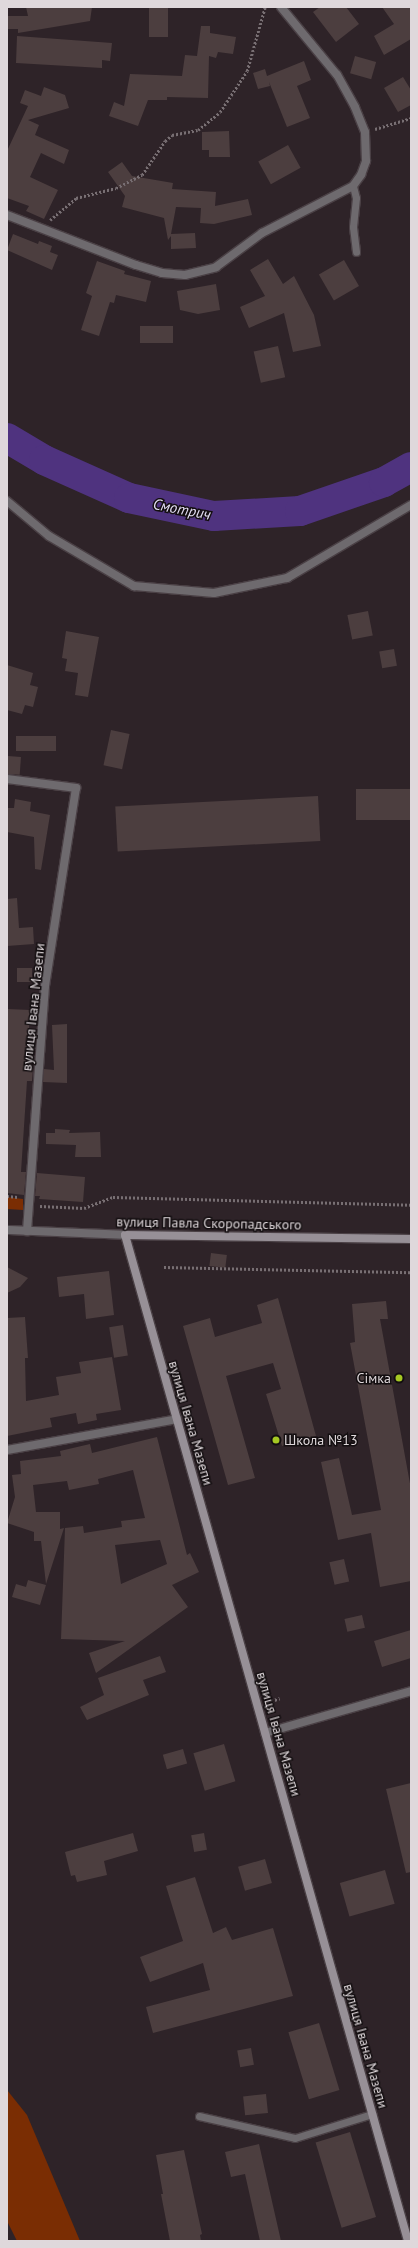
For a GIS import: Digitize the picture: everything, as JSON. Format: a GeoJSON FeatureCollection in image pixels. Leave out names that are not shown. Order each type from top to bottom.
{"type":"FeatureCollection","features":[{"type":"Feature","properties":{"kind":"street"},"geometry":{"type":"LineString","coordinates":[[7,215],[136,265],[162,273],[185,275],[216,267],[262,234],[353,186],[361,175],[366,161],[365,132],[355,107],[337,75],[281,7]]}},
{"type":"Feature","properties":{"kind":"street"},"geometry":{"type":"LineString","coordinates":[[7,501],[49,536],[134,586],[214,593],[287,578],[411,505]]}},
{"type":"Feature","properties":{"kind":"street","name":"вулиця Івана Мазепи"},"geometry":{"type":"LineString","coordinates":[[7,779],[76,788],[46,986],[27,1231]]}},
{"type":"Feature","properties":{"kind":"street","name":"вулиця Павла Скоропадського"},"geometry":{"type":"LineString","coordinates":[[7,1230],[125,1235],[411,1239]]}},
{"type":"Feature","properties":{"kind":"street","name":"вулиця Івана Мазепи"},"geometry":{"type":"LineString","coordinates":[[125,1235],[408,2241]]}},
{"type":"Feature","properties":{"kind":"street"},"geometry":{"type":"LineString","coordinates":[[7,1450],[177,1419]]}},
{"type":"Feature","properties":{"kind":"street"},"geometry":{"type":"LineString","coordinates":[[265,1733],[411,1691]]}},
{"type":"Feature","properties":{"kind":"lane"},"geometry":{"type":"LineString","coordinates":[[353,186],[356,198],[353,227],[356,252]]}},
{"type":"Feature","properties":{"kind":"lane"},"geometry":{"type":"LineString","coordinates":[[199,2116],[295,2138],[372,2114]]}},
{"type":"Feature","properties":{"kind":"path"},"geometry":{"type":"LineString","coordinates":[[44,229],[54,216],[76,198],[116,188],[142,175],[165,141],[172,135],[198,130],[220,112],[246,71],[265,7]]}},
{"type":"Feature","properties":{"kind":"path"},"geometry":{"type":"LineString","coordinates":[[365,132],[411,118]]}},
{"type":"Feature","properties":{"kind":"path"},"geometry":{"type":"LineString","coordinates":[[29,1205],[84,1208],[113,1197],[411,1205]]}},
{"type":"Feature","properties":{"kind":"path"},"geometry":{"type":"LineString","coordinates":[[164,1267],[411,1272]]}},
{"type":"Feature","properties":{"kind":"path"},"geometry":{"type":"LineString","coordinates":[[271,1701],[280,1698]]}},
{"type":"Feature","properties":{"kind":"shaded area"},"geometry":{"type":"Polygon","coordinates":[[[7,1197],[23,1199],[23,1210],[7,1209],[7,1197]]]}},
{"type":"Feature","properties":{"kind":"shaded area"},"geometry":{"type":"Polygon","coordinates":[[[7,2090],[27,2115],[80,2241],[17,2241],[7,2221],[7,2090]]]}},
{"type":"Feature","properties":{"kind":"building"},"geometry":{"type":"Polygon","coordinates":[[[26,7],[92,7],[90,21],[18,33],[18,29],[7,29],[7,16],[28,16],[26,7]]]}},
{"type":"Feature","properties":{"kind":"building"},"geometry":{"type":"Polygon","coordinates":[[[149,7],[168,7],[168,37],[149,37],[149,7]]]}},
{"type":"Feature","properties":{"kind":"building"},"geometry":{"type":"Polygon","coordinates":[[[320,7],[346,7],[359,24],[336,42],[313,12],[320,7]]]}},
{"type":"Feature","properties":{"kind":"building"},"geometry":{"type":"Polygon","coordinates":[[[382,7],[411,7],[411,39],[384,55],[374,36],[394,24],[382,7]]]}},
{"type":"Feature","properties":{"kind":"building"},"geometry":{"type":"Polygon","coordinates":[[[201,26],[210,26],[210,33],[236,37],[233,54],[218,52],[216,58],[209,56],[208,98],[167,97],[167,100],[148,100],[138,126],[109,116],[114,102],[124,106],[130,74],[182,76],[185,55],[197,56],[201,26]]]}},
{"type":"Feature","properties":{"kind":"building"},"geometry":{"type":"Polygon","coordinates":[[[17,36],[112,43],[110,61],[102,60],[102,68],[16,63],[17,36]]]}},
{"type":"Feature","properties":{"kind":"building"},"geometry":{"type":"Polygon","coordinates":[[[355,56],[376,62],[371,79],[350,73],[355,56]]]}},
{"type":"Feature","properties":{"kind":"building"},"geometry":{"type":"Polygon","coordinates":[[[304,61],[311,80],[297,86],[310,118],[287,127],[269,82],[270,86],[258,89],[253,73],[265,69],[267,76],[304,61]]]}},
{"type":"Feature","properties":{"kind":"building"},"geometry":{"type":"Polygon","coordinates":[[[403,77],[411,90],[411,105],[398,112],[384,88],[403,77]]]}},
{"type":"Feature","properties":{"kind":"building"},"geometry":{"type":"Polygon","coordinates":[[[44,87],[65,95],[69,108],[28,120],[39,125],[35,135],[69,150],[64,164],[41,153],[30,177],[58,190],[44,219],[26,211],[29,206],[7,198],[7,151],[28,106],[20,103],[25,90],[41,96],[44,87]]]}},
{"type":"Feature","properties":{"kind":"building"},"geometry":{"type":"Polygon","coordinates":[[[229,131],[230,157],[209,157],[209,150],[202,150],[202,132],[229,131]]]}},
{"type":"Feature","properties":{"kind":"building"},"geometry":{"type":"Polygon","coordinates":[[[288,145],[301,168],[271,184],[258,161],[288,145]]]}},
{"type":"Feature","properties":{"kind":"building"},"geometry":{"type":"Polygon","coordinates":[[[122,162],[132,176],[173,183],[172,189],[216,192],[215,206],[248,199],[252,215],[214,224],[200,223],[201,208],[176,207],[171,234],[195,233],[196,248],[171,249],[171,236],[168,240],[164,218],[122,207],[125,196],[108,172],[122,162]]]}},
{"type":"Feature","properties":{"kind":"building"},"geometry":{"type":"Polygon","coordinates":[[[13,234],[38,244],[39,241],[52,246],[50,252],[58,255],[52,270],[7,250],[13,234]]]}},
{"type":"Feature","properties":{"kind":"building"},"geometry":{"type":"Polygon","coordinates":[[[268,259],[283,284],[294,276],[314,315],[321,346],[293,352],[284,313],[249,328],[240,307],[265,296],[250,270],[268,259]]]}},
{"type":"Feature","properties":{"kind":"building"},"geometry":{"type":"Polygon","coordinates":[[[344,260],[359,286],[334,300],[319,274],[344,260]]]}},
{"type":"Feature","properties":{"kind":"building"},"geometry":{"type":"Polygon","coordinates":[[[97,261],[125,271],[124,274],[151,281],[146,302],[116,295],[114,303],[110,302],[99,336],[81,330],[92,296],[86,293],[97,261]]]}},
{"type":"Feature","properties":{"kind":"building"},"geometry":{"type":"Polygon","coordinates":[[[216,284],[220,310],[198,314],[180,310],[177,291],[216,284]]]}},
{"type":"Feature","properties":{"kind":"building"},"geometry":{"type":"Polygon","coordinates":[[[140,326],[173,326],[173,343],[140,343],[140,326]]]}},
{"type":"Feature","properties":{"kind":"building"},"geometry":{"type":"Polygon","coordinates":[[[278,346],[285,377],[261,383],[254,352],[278,346]]]}},
{"type":"Feature","properties":{"kind":"building"},"geometry":{"type":"Polygon","coordinates":[[[368,611],[373,636],[352,640],[347,615],[368,611]]]}},
{"type":"Feature","properties":{"kind":"building"},"geometry":{"type":"Polygon","coordinates":[[[66,631],[99,637],[88,697],[75,695],[78,673],[65,671],[67,659],[62,658],[66,631]]]}},
{"type":"Feature","properties":{"kind":"building"},"geometry":{"type":"Polygon","coordinates":[[[394,649],[397,666],[382,668],[379,652],[394,649]]]}},
{"type":"Feature","properties":{"kind":"building"},"geometry":{"type":"Polygon","coordinates":[[[7,665],[33,673],[30,685],[38,687],[33,707],[25,705],[22,714],[7,710],[7,665]]]}},
{"type":"Feature","properties":{"kind":"building"},"geometry":{"type":"Polygon","coordinates":[[[111,730],[130,734],[122,769],[104,765],[111,730]]]}},
{"type":"Feature","properties":{"kind":"building"},"geometry":{"type":"Polygon","coordinates":[[[16,736],[56,736],[56,751],[16,751],[16,736]]]}},
{"type":"Feature","properties":{"kind":"building"},"geometry":{"type":"Polygon","coordinates":[[[8,756],[21,757],[20,775],[7,774],[8,756]]]}},
{"type":"Feature","properties":{"kind":"building"},"geometry":{"type":"Polygon","coordinates":[[[356,789],[411,789],[411,820],[356,820],[356,789]]]}},
{"type":"Feature","properties":{"kind":"building"},"geometry":{"type":"Polygon","coordinates":[[[318,796],[320,841],[118,852],[115,807],[318,796]]]}},
{"type":"Feature","properties":{"kind":"building"},"geometry":{"type":"Polygon","coordinates":[[[15,799],[31,802],[30,811],[50,815],[41,870],[35,869],[34,837],[7,832],[7,808],[14,808],[15,799]]]}},
{"type":"Feature","properties":{"kind":"building"},"geometry":{"type":"Polygon","coordinates":[[[17,898],[19,928],[33,927],[34,944],[7,946],[7,899],[17,898]]]}},
{"type":"Feature","properties":{"kind":"building"},"geometry":{"type":"Polygon","coordinates":[[[17,968],[32,968],[32,982],[17,982],[17,968]]]}},
{"type":"Feature","properties":{"kind":"building"},"geometry":{"type":"Polygon","coordinates":[[[7,1009],[30,1010],[27,1068],[33,1068],[32,1081],[27,1081],[21,1172],[26,1172],[24,1195],[7,1193],[7,1009]]]}},
{"type":"Feature","properties":{"kind":"building"},"geometry":{"type":"Polygon","coordinates":[[[67,1024],[67,1083],[43,1082],[44,1069],[54,1070],[52,1025],[67,1024]]]}},
{"type":"Feature","properties":{"kind":"building"},"geometry":{"type":"Polygon","coordinates":[[[55,1129],[70,1130],[69,1133],[100,1132],[101,1157],[75,1157],[76,1145],[46,1144],[46,1133],[55,1133],[55,1129]]]}},
{"type":"Feature","properties":{"kind":"building"},"geometry":{"type":"Polygon","coordinates":[[[37,1173],[85,1177],[83,1202],[39,1199],[40,1196],[35,1196],[37,1173]]]}},
{"type":"Feature","properties":{"kind":"building"},"geometry":{"type":"Polygon","coordinates":[[[211,1253],[227,1255],[225,1268],[209,1266],[211,1253]]]}},
{"type":"Feature","properties":{"kind":"building"},"geometry":{"type":"Polygon","coordinates":[[[7,1267],[28,1278],[20,1287],[7,1293],[7,1267]]]}},
{"type":"Feature","properties":{"kind":"building"},"geometry":{"type":"Polygon","coordinates":[[[109,1271],[114,1315],[86,1319],[84,1294],[59,1297],[57,1277],[109,1271]]]}},
{"type":"Feature","properties":{"kind":"building"},"geometry":{"type":"Polygon","coordinates":[[[278,1298],[316,1436],[282,1446],[266,1394],[281,1389],[273,1363],[226,1376],[255,1478],[228,1485],[183,1326],[210,1318],[215,1337],[262,1323],[257,1305],[278,1298]]]}},
{"type":"Feature","properties":{"kind":"building"},"geometry":{"type":"Polygon","coordinates":[[[386,1301],[388,1319],[380,1319],[411,1489],[411,1581],[380,1587],[371,1533],[338,1540],[321,1462],[339,1458],[352,1515],[381,1510],[350,1343],[355,1342],[352,1304],[386,1301]]]}},
{"type":"Feature","properties":{"kind":"building"},"geometry":{"type":"Polygon","coordinates":[[[25,1317],[28,1358],[25,1358],[26,1401],[59,1395],[56,1377],[81,1373],[79,1362],[112,1357],[121,1410],[96,1414],[97,1420],[78,1424],[76,1413],[50,1418],[52,1427],[7,1436],[7,1318],[25,1317]]]}},
{"type":"Feature","properties":{"kind":"building"},"geometry":{"type":"Polygon","coordinates":[[[123,1325],[128,1356],[114,1358],[109,1327],[123,1325]]]}},
{"type":"Feature","properties":{"kind":"building"},"geometry":{"type":"Polygon","coordinates":[[[157,1437],[187,1555],[190,1553],[199,1572],[172,1585],[188,1607],[96,1673],[89,1653],[125,1641],[61,1639],[65,1528],[83,1526],[84,1533],[122,1527],[121,1521],[145,1518],[133,1470],[98,1479],[99,1484],[69,1490],[67,1481],[33,1485],[36,1512],[60,1512],[60,1529],[64,1528],[46,1584],[41,1541],[34,1541],[34,1532],[7,1523],[15,1497],[12,1475],[21,1474],[20,1461],[61,1456],[60,1451],[90,1444],[92,1453],[157,1437]],[[160,1540],[115,1545],[121,1584],[167,1564],[160,1540]]]}},
{"type":"Feature","properties":{"kind":"building"},"geometry":{"type":"Polygon","coordinates":[[[344,1559],[349,1581],[335,1585],[329,1562],[344,1559]]]}},
{"type":"Feature","properties":{"kind":"building"},"geometry":{"type":"Polygon","coordinates":[[[28,1580],[46,1585],[40,1605],[12,1597],[16,1584],[26,1587],[28,1580]]]}},
{"type":"Feature","properties":{"kind":"building"},"geometry":{"type":"Polygon","coordinates":[[[362,1615],[365,1628],[347,1632],[344,1619],[362,1615]]]}},
{"type":"Feature","properties":{"kind":"building"},"geometry":{"type":"Polygon","coordinates":[[[411,1630],[411,1658],[382,1667],[374,1641],[411,1630]]]}},
{"type":"Feature","properties":{"kind":"building"},"geometry":{"type":"Polygon","coordinates":[[[160,1656],[166,1672],[143,1680],[149,1695],[87,1720],[80,1707],[104,1695],[98,1678],[160,1656]]]}},
{"type":"Feature","properties":{"kind":"building"},"geometry":{"type":"Polygon","coordinates":[[[224,1744],[235,1781],[205,1791],[193,1753],[224,1744]]]}},
{"type":"Feature","properties":{"kind":"building"},"geometry":{"type":"Polygon","coordinates":[[[183,1749],[187,1763],[167,1769],[163,1755],[183,1749]]]}},
{"type":"Feature","properties":{"kind":"building"},"geometry":{"type":"Polygon","coordinates":[[[411,1783],[411,1872],[406,1873],[386,1789],[411,1783]]]}},
{"type":"Feature","properties":{"kind":"building"},"geometry":{"type":"Polygon","coordinates":[[[133,1833],[138,1851],[104,1861],[107,1875],[77,1882],[75,1875],[71,1876],[65,1852],[133,1833]]]}},
{"type":"Feature","properties":{"kind":"building"},"geometry":{"type":"Polygon","coordinates":[[[204,1833],[207,1850],[194,1852],[191,1835],[204,1833]]]}},
{"type":"Feature","properties":{"kind":"building"},"geometry":{"type":"Polygon","coordinates":[[[265,1859],[272,1883],[245,1891],[238,1867],[265,1859]]]}},
{"type":"Feature","properties":{"kind":"building"},"geometry":{"type":"Polygon","coordinates":[[[385,1870],[395,1904],[349,1917],[340,1883],[385,1870]]]}},
{"type":"Feature","properties":{"kind":"building"},"geometry":{"type":"Polygon","coordinates":[[[195,1877],[213,1933],[226,1927],[232,1940],[273,1928],[293,1996],[153,2033],[146,2007],[210,1990],[203,1963],[150,1982],[140,1957],[183,1941],[166,1886],[195,1877]]]}},
{"type":"Feature","properties":{"kind":"building"},"geometry":{"type":"Polygon","coordinates":[[[319,2023],[339,2090],[309,2099],[288,2032],[319,2023]]]}},
{"type":"Feature","properties":{"kind":"building"},"geometry":{"type":"Polygon","coordinates":[[[251,2048],[254,2065],[240,2067],[237,2050],[251,2048]]]}},
{"type":"Feature","properties":{"kind":"building"},"geometry":{"type":"Polygon","coordinates":[[[266,2094],[268,2113],[245,2115],[243,2096],[266,2094]]]}},
{"type":"Feature","properties":{"kind":"building"},"geometry":{"type":"Polygon","coordinates":[[[350,2132],[376,2217],[342,2228],[316,2143],[350,2132]]]}},
{"type":"Feature","properties":{"kind":"building"},"geometry":{"type":"Polygon","coordinates":[[[259,2144],[281,2241],[260,2241],[245,2174],[231,2177],[225,2152],[259,2144]]]}},
{"type":"Feature","properties":{"kind":"building"},"geometry":{"type":"Polygon","coordinates":[[[184,2150],[202,2234],[200,2235],[201,2241],[170,2241],[161,2194],[163,2194],[156,2155],[184,2150]]]}},
{"type":"Feature","properties":{"kind":"waterway","name":"Смотрич"},"geometry":{"type":"LineString","coordinates":[[7,438],[44,460],[129,498],[214,516],[300,511],[384,482],[411,467]]}},
{"type":"Feature","properties":{"kind":"place","name":"Сімка"},"geometry":{"type":"Point","coordinates":[399,1378]}},
{"type":"Feature","properties":{"kind":"place","name":"Школа №13"},"geometry":{"type":"Point","coordinates":[276,1440]}}]}
